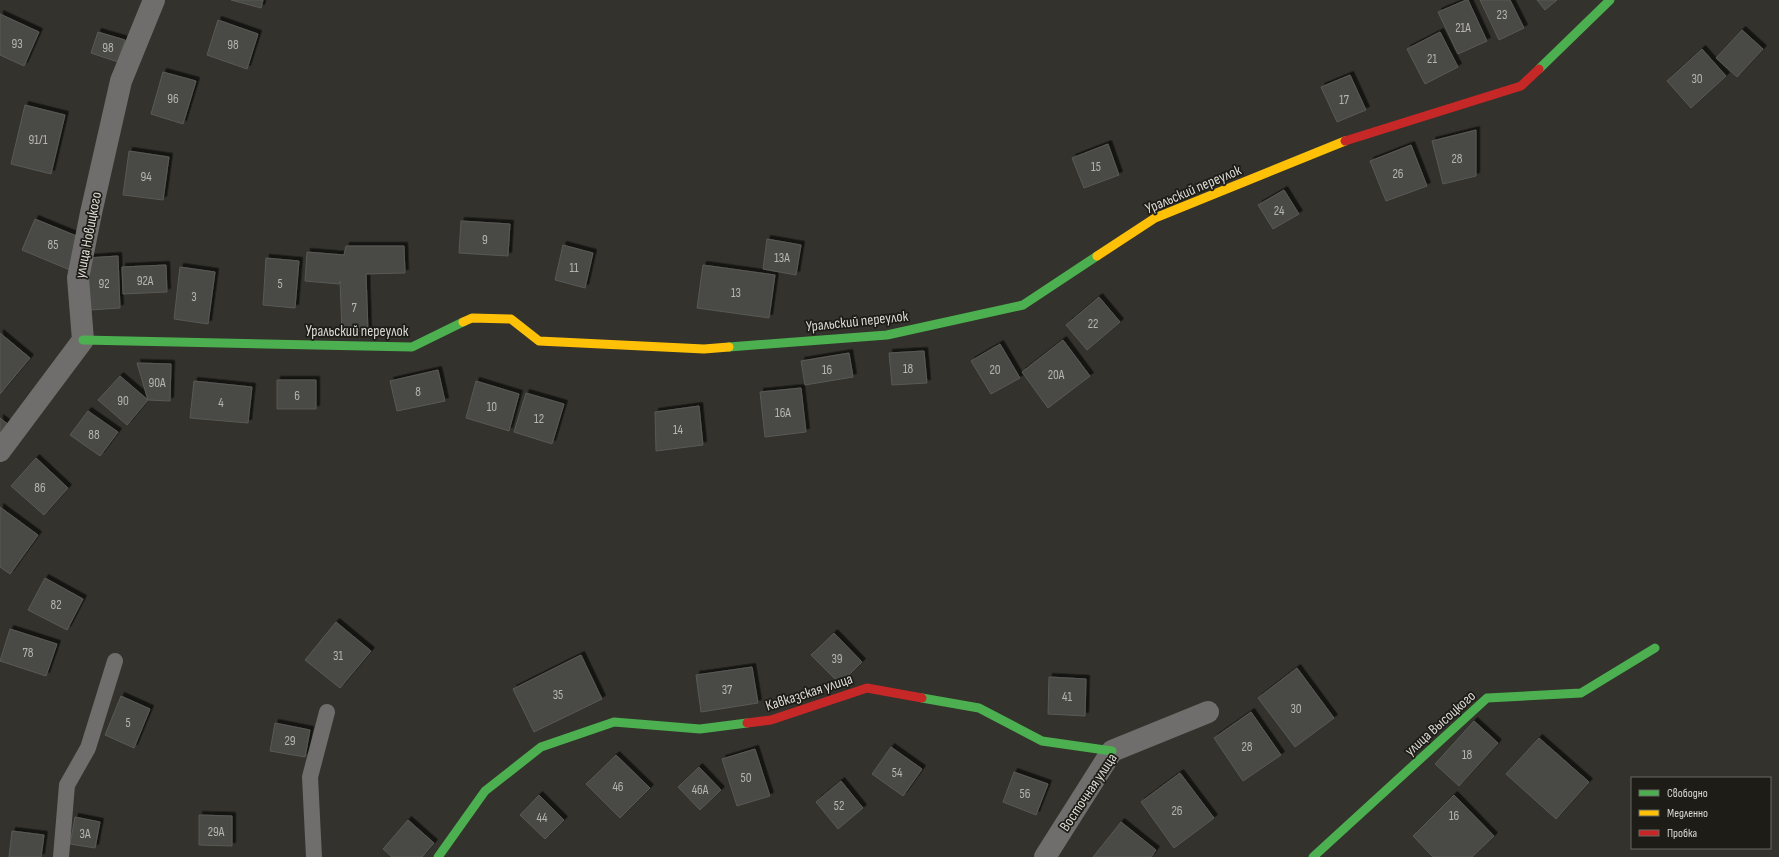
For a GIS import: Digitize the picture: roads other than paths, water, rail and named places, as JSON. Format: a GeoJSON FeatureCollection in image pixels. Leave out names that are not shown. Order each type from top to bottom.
{"type":"FeatureCollection","features":[{"type":"Feature","properties":{"kind":"street","name":"улица Новицкого"},"geometry":{"type":"LineString","coordinates":[[83,340],[78,278],[91,213],[121,81],[154,0]]}},
{"type":"Feature","properties":{"kind":"street","name":"Уральский переулок"},"geometry":{"type":"LineString","coordinates":[[83,340],[412,347],[472,318],[511,319],[539,341],[704,349],[886,334],[1015,307],[1023,305],[1155,218],[1352,138],[1521,86],[1610,0]]}},
{"type":"Feature","properties":{"kind":"street"},"geometry":{"type":"LineString","coordinates":[[0,451],[83,340]]}},
{"type":"Feature","properties":{"kind":"street","name":"улица Высоцкого"},"geometry":{"type":"LineString","coordinates":[[1313,857],[1487,698],[1581,693],[1655,648]]}},
{"type":"Feature","properties":{"kind":"street","name":"Кавказская улица"},"geometry":{"type":"LineString","coordinates":[[438,857],[485,791],[541,747],[614,722],[700,729],[770,720],[866,688],[979,708],[1042,741],[1112,751]]}},
{"type":"Feature","properties":{"kind":"street","name":"Восточная улица"},"geometry":{"type":"LineString","coordinates":[[1045,857],[1112,751],[1208,712]]}},
{"type":"Feature","properties":{"kind":"lane"},"geometry":{"type":"LineString","coordinates":[[61,857],[67,786],[88,748],[115,661]]}},
{"type":"Feature","properties":{"kind":"lane"},"geometry":{"type":"LineString","coordinates":[[314,857],[310,777],[327,712]]}}]}
